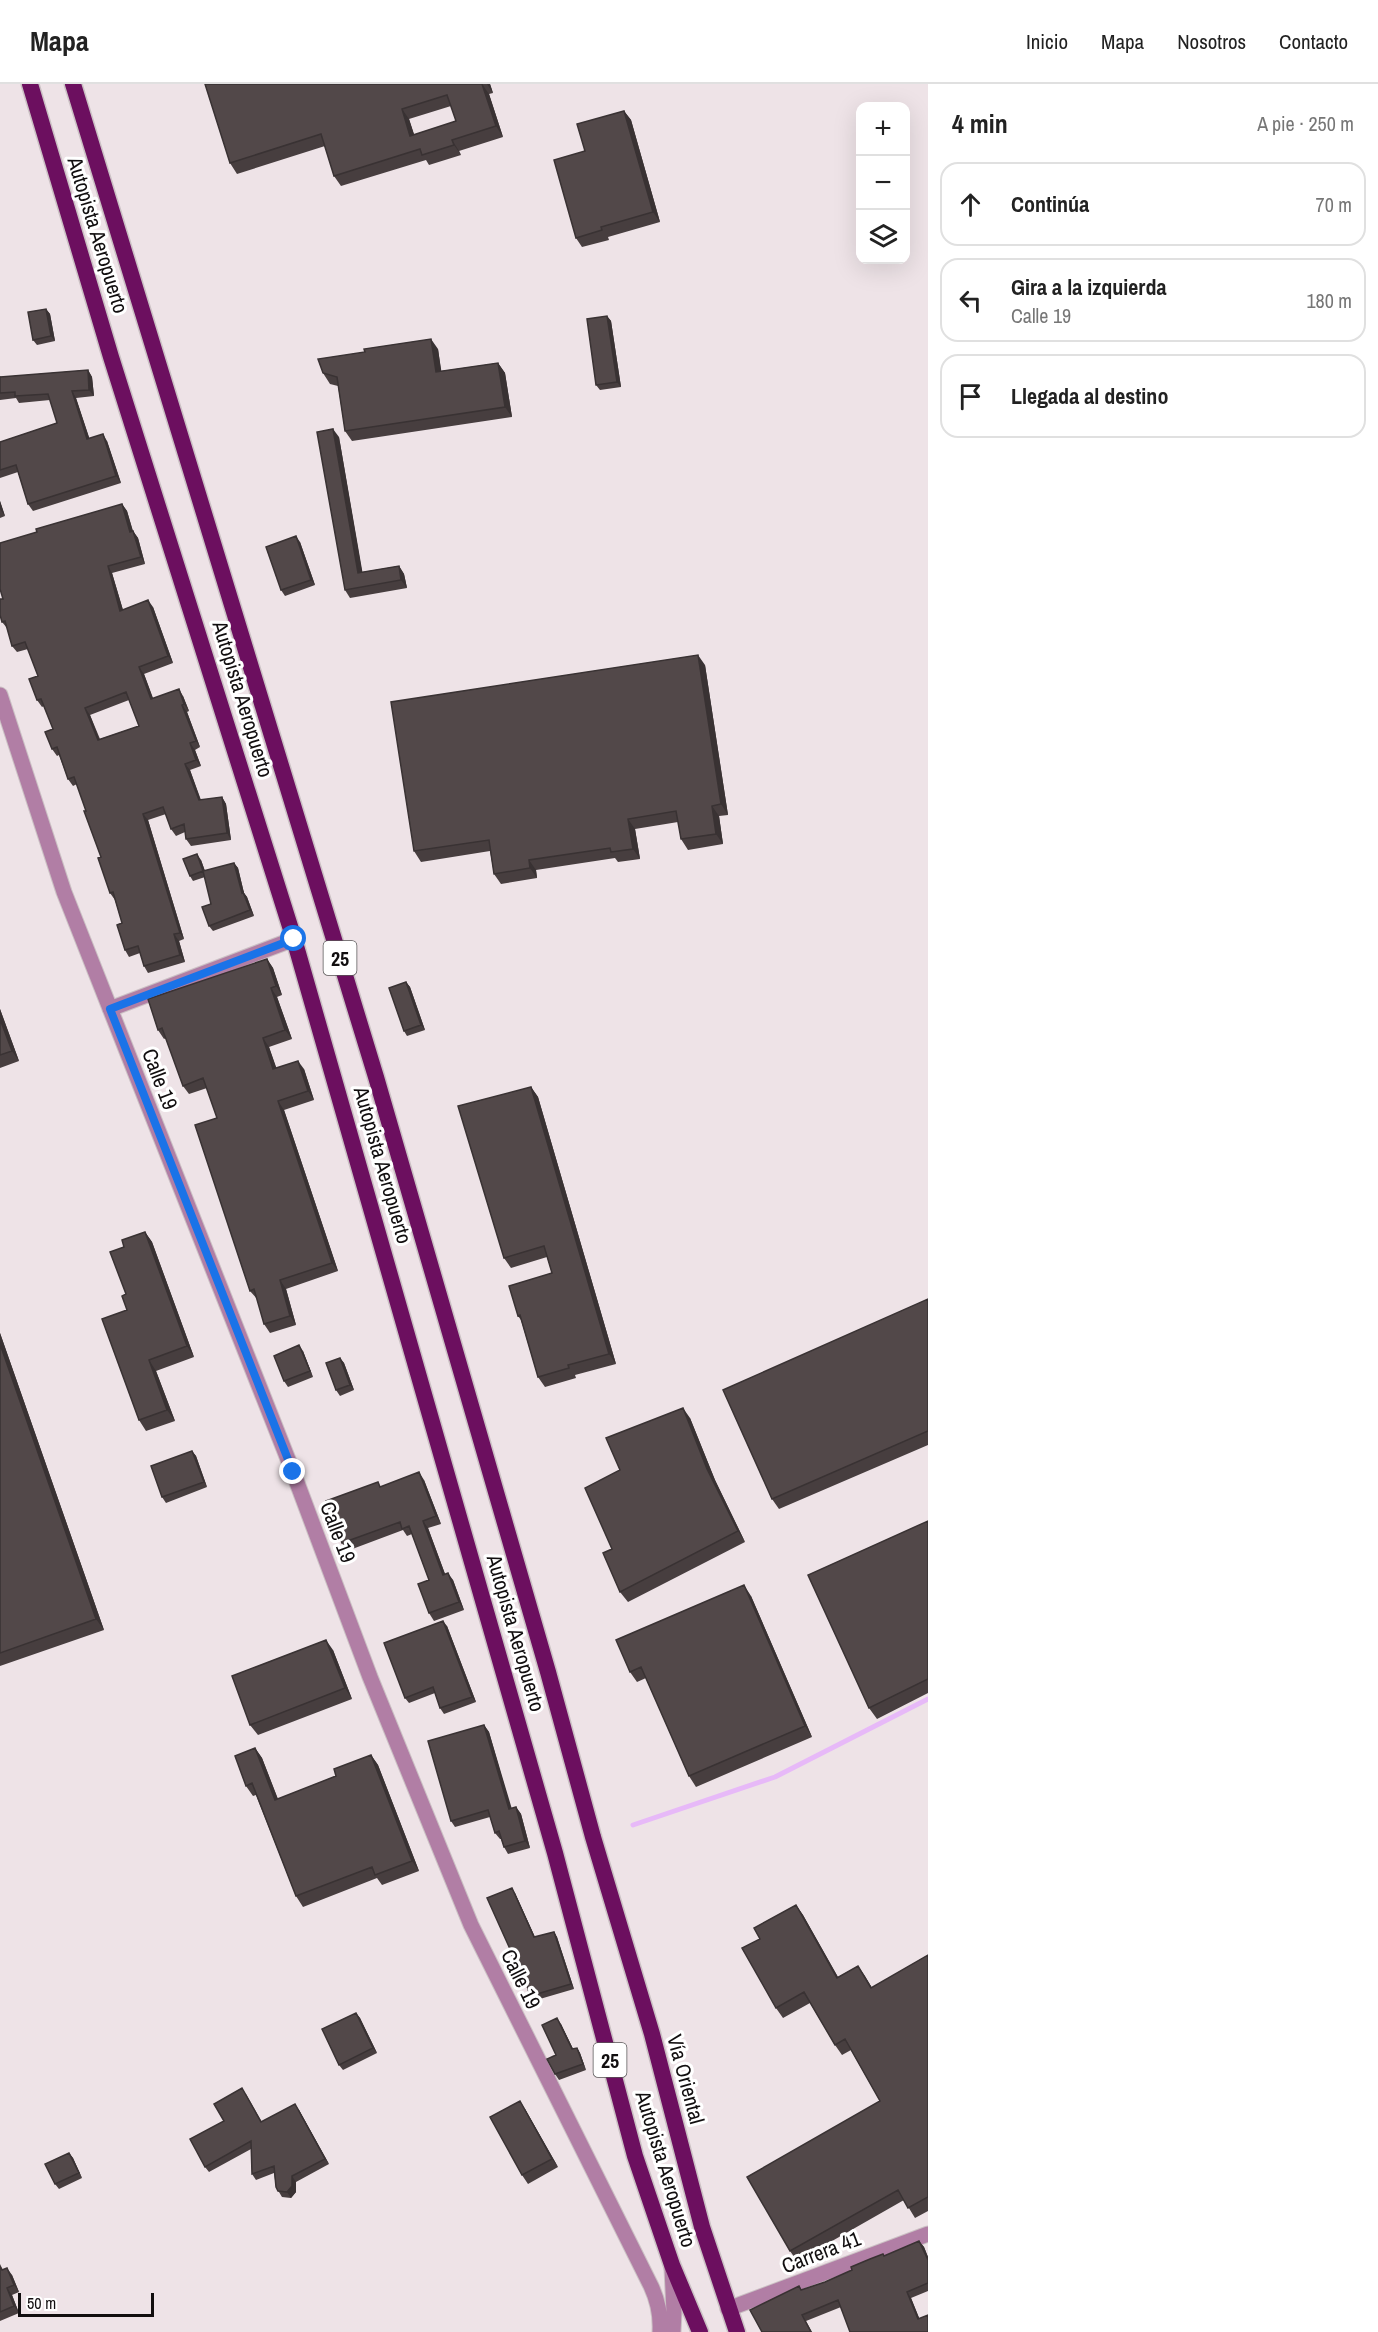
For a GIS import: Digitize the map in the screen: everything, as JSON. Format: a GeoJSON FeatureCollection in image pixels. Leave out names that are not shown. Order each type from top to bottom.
{"type":"FeatureCollection","features":[{"type":"Feature","properties":{"kind":"highway","name":"Autopista Aeropuerto"},"geometry":{"type":"LineString","coordinates":[[30,84],[111,357],[294,939],[555,1853],[635,2156],[672,2265]]}},
{"type":"Feature","properties":{"kind":"highway","name":"Autopista Aeropuerto"},"geometry":{"type":"LineString","coordinates":[[73,84],[379,1088],[548,1672],[593,1837]]}},
{"type":"Feature","properties":{"kind":"highway","name":"Vía Oriental"},"geometry":{"type":"LineString","coordinates":[[593,1837],[651,2034],[702,2227],[737,2332]]}},
{"type":"Feature","properties":{"kind":"highway","name":"25"},"geometry":{"type":"LineString","coordinates":[[672,2265],[700,2332]]}},
{"type":"Feature","properties":{"kind":"street","name":"Calle 19"},"geometry":{"type":"LineString","coordinates":[[0,695],[64,892],[293,1472],[370,1677],[471,1925],[657,2298],[661,2320],[660,2332]]}},
{"type":"Feature","properties":{"kind":"street"},"geometry":{"type":"LineString","coordinates":[[110,1009],[294,939]]}},
{"type":"Feature","properties":{"kind":"street","name":"Carrera 41"},"geometry":{"type":"LineString","coordinates":[[728,2309],[928,2234]]}},
{"type":"Feature","properties":{"kind":"street"},"geometry":{"type":"LineString","coordinates":[[672,2265],[673,2332]]}},
{"type":"Feature","properties":{"kind":"building"},"geometry":{"type":"Polygon","coordinates":[[[205,84],[482,84],[496,126],[452,140],[454,145],[422,155],[420,149],[334,176],[321,134],[230,163],[205,84]],[[447,95],[402,109],[410,136],[456,121],[447,95]]]}},
{"type":"Feature","properties":{"kind":"building"},"geometry":{"type":"Polygon","coordinates":[[[624,111],[653,212],[601,227],[602,230],[576,238],[554,160],[585,151],[577,124],[624,111]]]}},
{"type":"Feature","properties":{"kind":"building"},"geometry":{"type":"Polygon","coordinates":[[[46,309],[51,336],[33,340],[28,312],[46,309]]]}},
{"type":"Feature","properties":{"kind":"building"},"geometry":{"type":"Polygon","coordinates":[[[607,316],[617,382],[596,385],[587,319],[607,316]]]}},
{"type":"Feature","properties":{"kind":"building"},"geometry":{"type":"Polygon","coordinates":[[[431,339],[436,372],[498,363],[505,407],[345,431],[337,377],[323,373],[318,359],[365,352],[364,349],[431,339]]]}},
{"type":"Feature","properties":{"kind":"building"},"geometry":{"type":"Polygon","coordinates":[[[88,370],[89,390],[72,391],[87,439],[103,434],[116,476],[28,504],[16,465],[0,470],[0,442],[57,423],[48,394],[15,396],[15,392],[0,393],[0,377],[88,370]]]}},
{"type":"Feature","properties":{"kind":"building"},"geometry":{"type":"Polygon","coordinates":[[[333,429],[358,573],[399,566],[401,580],[345,590],[317,432],[333,429]]]}},
{"type":"Feature","properties":{"kind":"building"},"geometry":{"type":"Polygon","coordinates":[[[122,504],[130,532],[133,531],[141,557],[108,566],[120,611],[148,600],[168,656],[139,667],[151,699],[179,689],[184,704],[182,705],[196,741],[190,743],[196,760],[185,764],[199,800],[222,797],[227,833],[186,839],[184,824],[171,829],[163,807],[143,814],[180,933],[174,934],[180,955],[144,966],[138,946],[125,950],[117,925],[122,923],[113,892],[110,893],[98,858],[101,857],[74,777],[68,779],[57,747],[52,749],[45,732],[53,729],[41,699],[37,700],[29,679],[38,676],[25,642],[12,646],[5,621],[2,622],[0,615],[0,599],[3,599],[0,589],[0,543],[37,532],[36,529],[122,504]],[[126,692],[85,708],[98,740],[139,726],[126,692]]]}},
{"type":"Feature","properties":{"kind":"building"},"geometry":{"type":"Polygon","coordinates":[[[296,536],[311,580],[281,590],[266,547],[296,536]]]}},
{"type":"Feature","properties":{"kind":"building"},"geometry":{"type":"Polygon","coordinates":[[[698,655],[721,804],[712,806],[716,834],[681,839],[676,811],[628,819],[633,849],[611,852],[610,848],[529,860],[530,868],[494,874],[489,840],[414,851],[391,702],[698,655]]]}},
{"type":"Feature","properties":{"kind":"building"},"geometry":{"type":"Polygon","coordinates":[[[197,854],[203,871],[190,876],[183,859],[197,854]]]}},
{"type":"Feature","properties":{"kind":"building"},"geometry":{"type":"Polygon","coordinates":[[[234,863],[242,893],[250,910],[209,926],[202,907],[211,904],[203,871],[234,863]]]}},
{"type":"Feature","properties":{"kind":"building"},"geometry":{"type":"Polygon","coordinates":[[[267,959],[276,986],[271,988],[285,1030],[263,1038],[273,1069],[298,1061],[308,1091],[278,1101],[332,1263],[280,1280],[290,1316],[264,1324],[254,1289],[250,1291],[195,1125],[217,1118],[203,1078],[183,1086],[162,1028],[158,1030],[148,999],[267,959]]]}},
{"type":"Feature","properties":{"kind":"building"},"geometry":{"type":"Polygon","coordinates":[[[406,982],[421,1025],[404,1031],[389,988],[406,982]]]}},
{"type":"Feature","properties":{"kind":"building"},"geometry":{"type":"Polygon","coordinates":[[[0,1019],[12,1051],[0,1055],[0,1019]]]}},
{"type":"Feature","properties":{"kind":"building"},"geometry":{"type":"Polygon","coordinates":[[[531,1087],[609,1354],[568,1365],[569,1368],[538,1377],[509,1286],[552,1273],[544,1246],[504,1258],[458,1106],[531,1087]]]}},
{"type":"Feature","properties":{"kind":"building"},"geometry":{"type":"Polygon","coordinates":[[[145,1232],[187,1346],[149,1360],[167,1410],[139,1420],[102,1319],[127,1310],[122,1296],[126,1294],[110,1252],[124,1247],[122,1240],[145,1232]]]}},
{"type":"Feature","properties":{"kind":"building"},"geometry":{"type":"Polygon","coordinates":[[[928,1299],[928,1431],[772,1499],[723,1390],[928,1299]]]}},
{"type":"Feature","properties":{"kind":"building"},"geometry":{"type":"Polygon","coordinates":[[[0,1344],[96,1619],[0,1653],[0,1344]]]}},
{"type":"Feature","properties":{"kind":"building"},"geometry":{"type":"Polygon","coordinates":[[[299,1345],[310,1371],[284,1381],[274,1356],[299,1345]]]}},
{"type":"Feature","properties":{"kind":"building"},"geometry":{"type":"Polygon","coordinates":[[[340,1358],[350,1385],[336,1390],[326,1363],[340,1358]]]}},
{"type":"Feature","properties":{"kind":"building"},"geometry":{"type":"Polygon","coordinates":[[[683,1408],[707,1469],[738,1531],[620,1592],[603,1553],[612,1549],[585,1488],[620,1470],[606,1438],[683,1408]]]}},
{"type":"Feature","properties":{"kind":"building"},"geometry":{"type":"Polygon","coordinates":[[[192,1451],[204,1482],[162,1497],[151,1466],[192,1451]]]}},
{"type":"Feature","properties":{"kind":"building"},"geometry":{"type":"Polygon","coordinates":[[[419,1472],[436,1516],[423,1521],[443,1575],[448,1573],[459,1602],[429,1613],[418,1584],[429,1580],[409,1526],[402,1529],[400,1522],[342,1543],[326,1501],[378,1482],[380,1487],[419,1472]]]}},
{"type":"Feature","properties":{"kind":"building"},"geometry":{"type":"Polygon","coordinates":[[[928,1521],[928,1679],[869,1708],[808,1575],[928,1521]]]}},
{"type":"Feature","properties":{"kind":"building"},"geometry":{"type":"Polygon","coordinates":[[[744,1585],[805,1726],[689,1776],[641,1667],[630,1672],[616,1640],[744,1585]]]}},
{"type":"Feature","properties":{"kind":"building"},"geometry":{"type":"Polygon","coordinates":[[[443,1621],[472,1697],[440,1708],[433,1687],[405,1698],[384,1643],[443,1621]]]}},
{"type":"Feature","properties":{"kind":"building"},"geometry":{"type":"Polygon","coordinates":[[[326,1640],[345,1688],[250,1725],[232,1676],[326,1640]]]}},
{"type":"Feature","properties":{"kind":"building"},"geometry":{"type":"Polygon","coordinates":[[[484,1725],[509,1809],[516,1807],[525,1841],[504,1847],[499,1831],[495,1833],[488,1810],[451,1821],[428,1741],[484,1725]]]}},
{"type":"Feature","properties":{"kind":"building"},"geometry":{"type":"Polygon","coordinates":[[[255,1748],[275,1800],[336,1776],[334,1769],[371,1755],[412,1861],[375,1875],[372,1867],[296,1896],[252,1783],[246,1786],[235,1756],[255,1748]]]}},
{"type":"Feature","properties":{"kind":"building"},"geometry":{"type":"Polygon","coordinates":[[[512,1888],[534,1937],[554,1932],[571,1984],[530,1996],[521,1965],[515,1967],[510,1949],[487,1898],[512,1888]]]}},
{"type":"Feature","properties":{"kind":"building"},"geometry":{"type":"Polygon","coordinates":[[[796,1905],[837,1978],[858,1966],[871,1988],[928,1955],[928,2197],[908,2208],[898,2190],[790,2251],[747,2177],[880,2101],[845,2039],[835,2045],[804,1992],[776,2008],[742,1948],[760,1939],[754,1928],[796,1905]]]}},
{"type":"Feature","properties":{"kind":"building"},"geometry":{"type":"Polygon","coordinates":[[[356,2013],[373,2048],[339,2065],[322,2029],[356,2013]]]}},
{"type":"Feature","properties":{"kind":"building"},"geometry":{"type":"Polygon","coordinates":[[[557,2018],[572,2049],[577,2048],[583,2064],[555,2074],[547,2059],[556,2055],[542,2025],[557,2018]]]}},
{"type":"Feature","properties":{"kind":"building"},"geometry":{"type":"Polygon","coordinates":[[[242,2088],[261,2122],[295,2104],[325,2159],[292,2176],[292,2186],[287,2192],[278,2191],[276,2187],[274,2166],[252,2174],[251,2141],[205,2167],[190,2139],[224,2121],[214,2104],[242,2088]]]}},
{"type":"Feature","properties":{"kind":"building"},"geometry":{"type":"Polygon","coordinates":[[[520,2101],[552,2159],[522,2175],[490,2117],[520,2101]]]}},
{"type":"Feature","properties":{"kind":"building"},"geometry":{"type":"Polygon","coordinates":[[[69,2153],[79,2173],[55,2184],[45,2164],[69,2153]]]}},
{"type":"Feature","properties":{"kind":"building"},"geometry":{"type":"Polygon","coordinates":[[[919,2241],[928,2260],[928,2283],[907,2292],[918,2319],[928,2315],[928,2332],[850,2332],[838,2300],[802,2315],[811,2332],[762,2332],[750,2310],[799,2286],[801,2290],[825,2282],[852,2270],[851,2267],[919,2241]]]}},
{"type":"Feature","properties":{"kind":"building"},"geometry":{"type":"Polygon","coordinates":[[[0,2267],[2,2270],[7,2268],[14,2285],[7,2288],[14,2306],[0,2312],[0,2267]]]}},
{"type":"Feature","properties":{"kind":"waterway"},"geometry":{"type":"LineString","coordinates":[[633,1825],[775,1777],[928,1699]]}},
{"type":"Feature","properties":{"kind":"route"},"geometry":{"type":"LineString","coordinates":[[293,1472],[110,1009],[294,939]]}}]}
